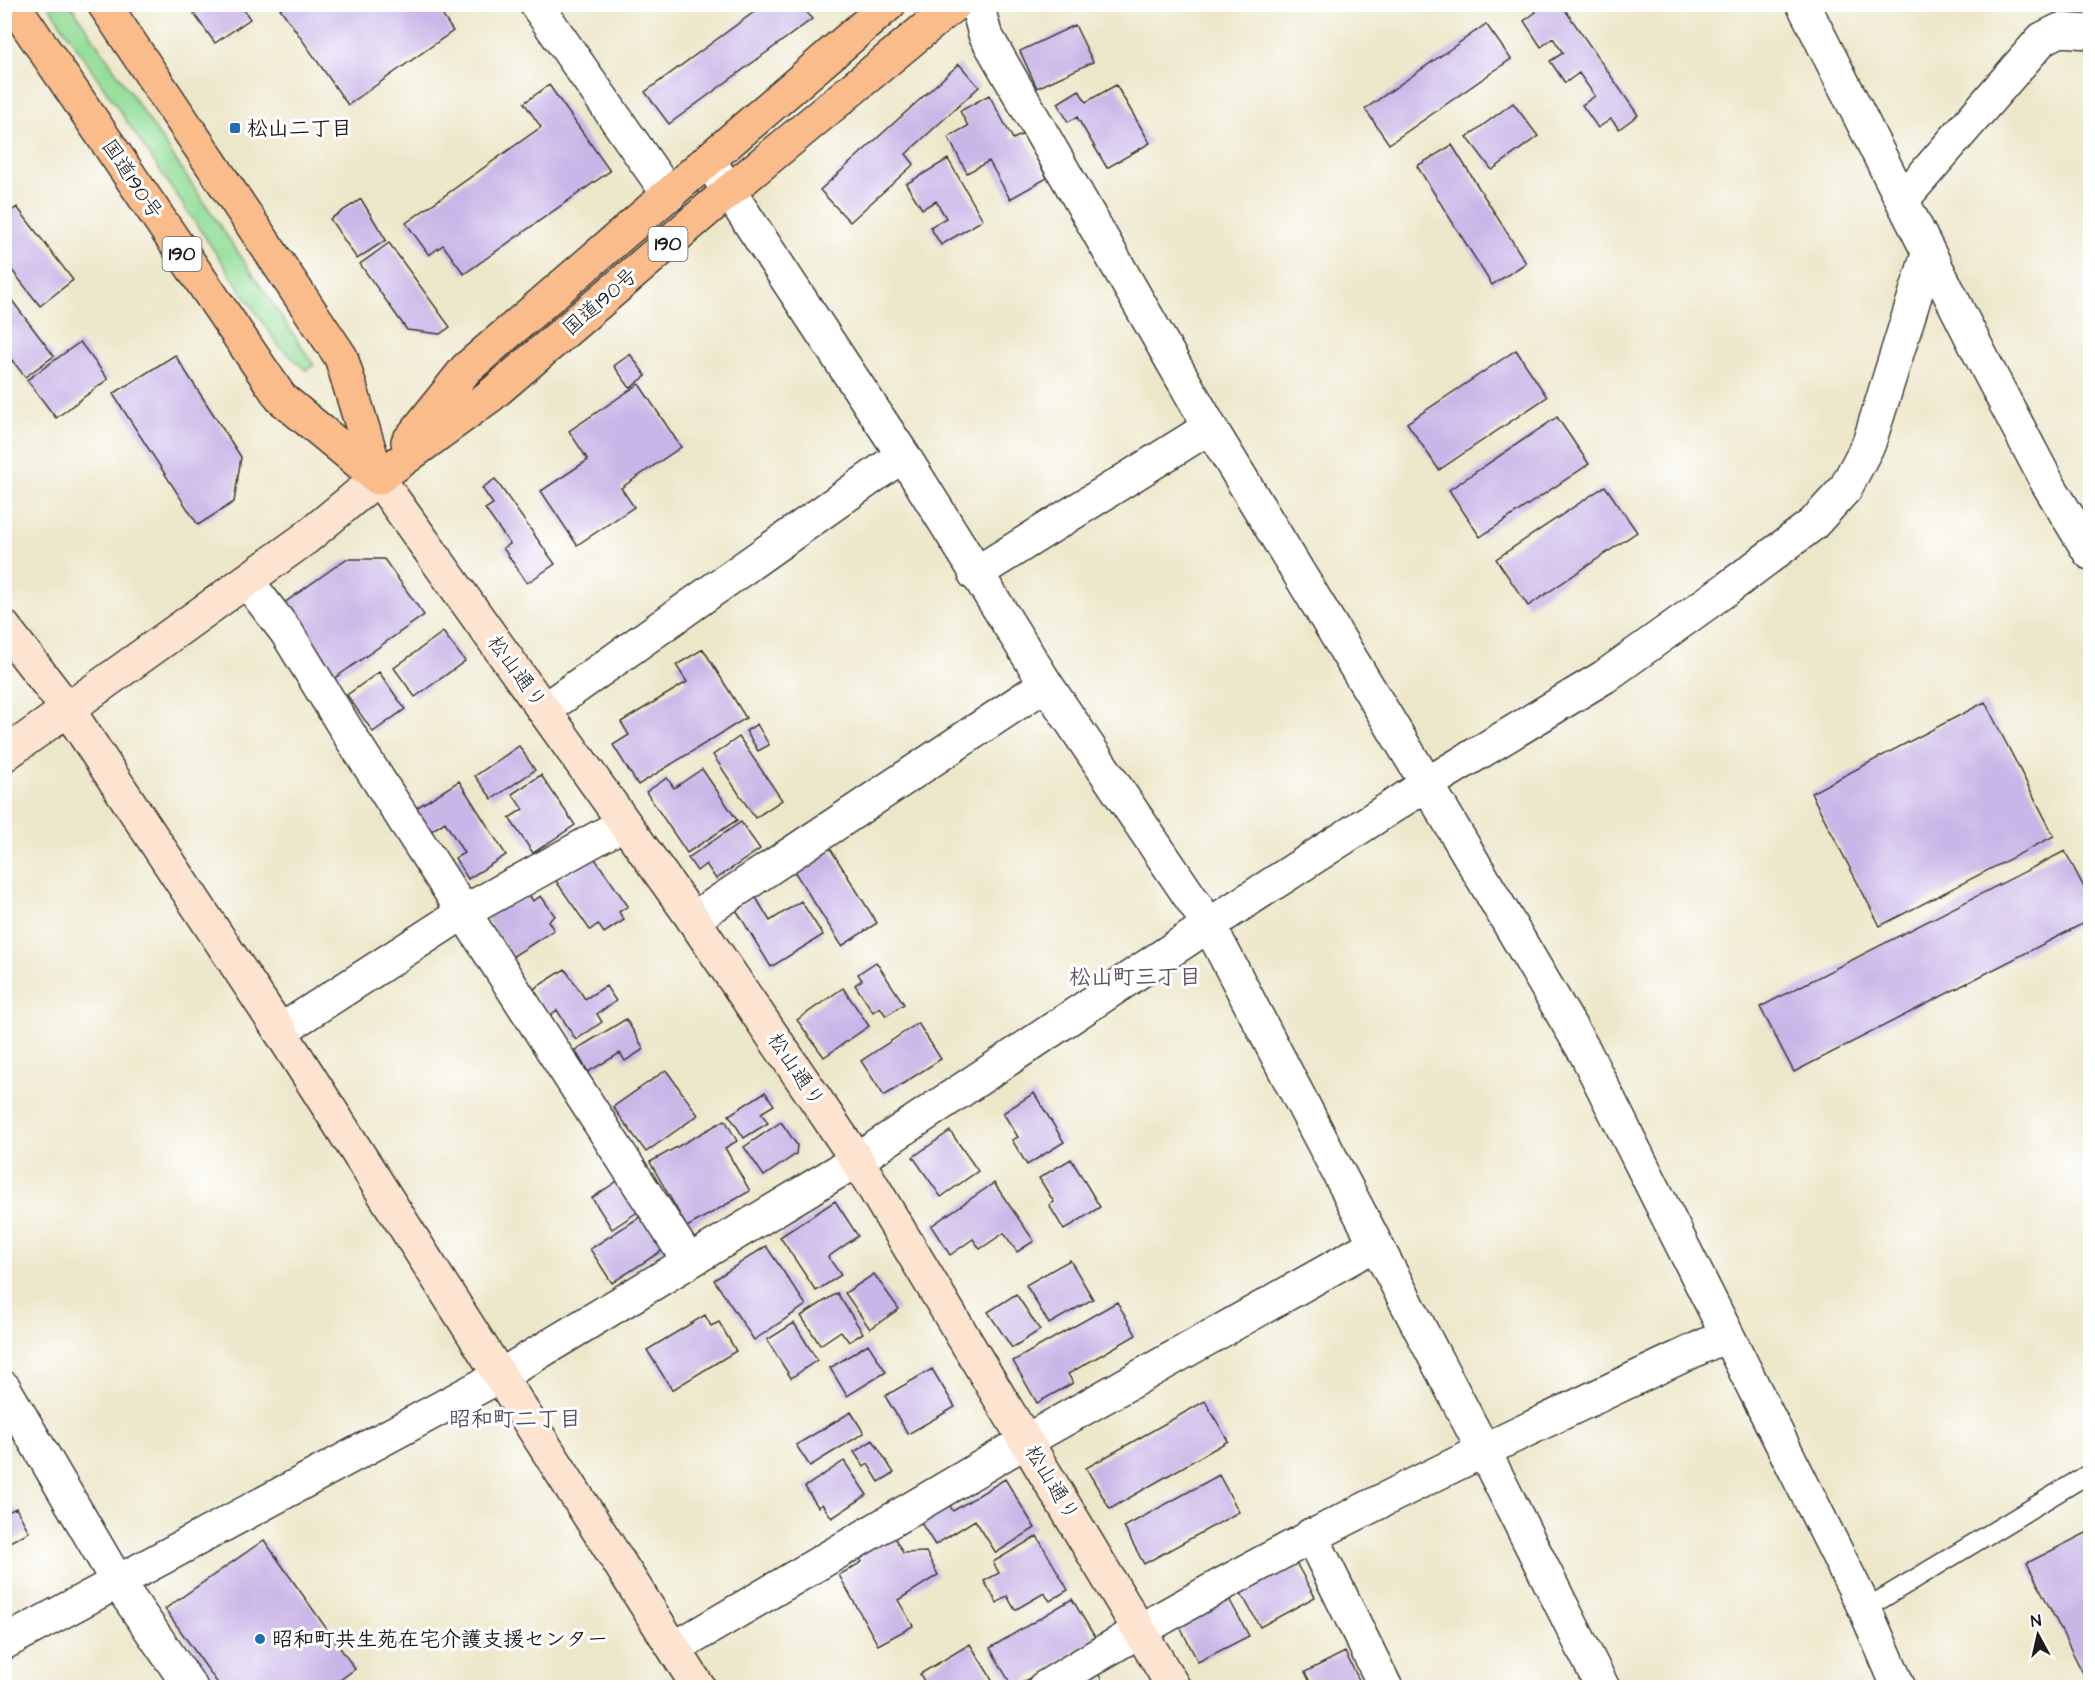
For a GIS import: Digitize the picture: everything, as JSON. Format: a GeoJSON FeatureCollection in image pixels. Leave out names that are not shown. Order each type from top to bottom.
{"type":"FeatureCollection","features":[{"type":"Feature","properties":{"kind":"highway","name":"国道190号"},"geometry":{"type":"LineString","coordinates":[[13,4],[281,398],[378,478]]}},
{"type":"Feature","properties":{"kind":"highway"},"geometry":{"type":"LineString","coordinates":[[104,4],[341,357],[378,478]]}},
{"type":"Feature","properties":{"kind":"highway","name":"国道190号"},"geometry":{"type":"LineString","coordinates":[[378,478],[466,369],[889,4]]}},
{"type":"Feature","properties":{"kind":"highway","name":"国道190号"},"geometry":{"type":"LineString","coordinates":[[378,478],[490,396],[729,191],[955,4]]}},
{"type":"Feature","properties":{"kind":"street"},"geometry":{"type":"LineString","coordinates":[[536,4],[669,195]]}},
{"type":"Feature","properties":{"kind":"street"},"geometry":{"type":"LineString","coordinates":[[977,4],[985,34],[1210,427],[1427,784],[1585,1052],[1865,1609],[1899,1688]]}},
{"type":"Feature","properties":{"kind":"street"},"geometry":{"type":"LineString","coordinates":[[1803,4],[1903,199],[1928,254],[2048,484],[2091,553]]}},
{"type":"Feature","properties":{"kind":"street"},"geometry":{"type":"LineString","coordinates":[[1903,199],[2042,39],[2060,30],[2091,32]]}},
{"type":"Feature","properties":{"kind":"street"},"geometry":{"type":"LineString","coordinates":[[709,161],[903,455],[975,574],[1046,684],[1209,925],[1483,1449],[1604,1688]]}},
{"type":"Feature","properties":{"kind":"street"},"geometry":{"type":"LineString","coordinates":[[4,1643],[500,1376],[688,1260],[857,1160],[1209,925],[1427,784],[1604,677],[1813,524],[1845,489],[1869,443],[1928,254]]}},
{"type":"Feature","properties":{"kind":"street"},"geometry":{"type":"LineString","coordinates":[[975,574],[1210,427]]}},
{"type":"Feature","properties":{"kind":"street"},"geometry":{"type":"LineString","coordinates":[[544,710],[903,455]]}},
{"type":"Feature","properties":{"kind":"street"},"geometry":{"type":"LineString","coordinates":[[4,755],[69,711],[306,538],[378,478]]}},
{"type":"Feature","properties":{"kind":"street","name":"松山通り"},"geometry":{"type":"LineString","coordinates":[[378,478],[693,919],[857,1160],[1174,1688]]}},
{"type":"Feature","properties":{"kind":"street"},"geometry":{"type":"LineString","coordinates":[[247,581],[287,633],[688,1260]]}},
{"type":"Feature","properties":{"kind":"street"},"geometry":{"type":"LineString","coordinates":[[4,627],[69,711],[280,1031],[699,1688]]}},
{"type":"Feature","properties":{"kind":"street"},"geometry":{"type":"LineString","coordinates":[[693,919],[1046,684]]}},
{"type":"Feature","properties":{"kind":"street"},"geometry":{"type":"LineString","coordinates":[[280,1031],[464,912],[623,824]]}},
{"type":"Feature","properties":{"kind":"street"},"geometry":{"type":"LineString","coordinates":[[675,1648],[1026,1441],[1375,1244]]}},
{"type":"Feature","properties":{"kind":"street"},"geometry":{"type":"LineString","coordinates":[[1044,1688],[1140,1628],[1311,1535],[1483,1449],[1727,1335]]}},
{"type":"Feature","properties":{"kind":"street"},"geometry":{"type":"LineString","coordinates":[[4,1388],[117,1581],[191,1688]]}},
{"type":"Feature","properties":{"kind":"street"},"geometry":{"type":"LineString","coordinates":[[1311,1535],[1386,1688]]}},
{"type":"Feature","properties":{"kind":"lane"},"geometry":{"type":"LineString","coordinates":[[1865,1609],[2091,1473]]}},
{"type":"Feature","properties":{"kind":"green space"},"geometry":{"type":"Polygon","coordinates":[[[48,5],[71,5],[314,365],[306,370],[278,345],[48,5]]]}},
{"type":"Feature","properties":{"kind":"building"},"geometry":{"type":"Polygon","coordinates":[[[207,4],[240,4],[250,19],[215,43],[194,14],[207,4]]]}},
{"type":"Feature","properties":{"kind":"building"},"geometry":{"type":"Polygon","coordinates":[[[277,4],[351,4],[354,9],[361,4],[435,4],[453,31],[348,105],[277,4]]]}},
{"type":"Feature","properties":{"kind":"building"},"geometry":{"type":"Polygon","coordinates":[[[765,4],[801,4],[812,19],[669,124],[645,92],[765,4]]]}},
{"type":"Feature","properties":{"kind":"building"},"geometry":{"type":"Polygon","coordinates":[[[1531,4],[1561,4],[1638,115],[1619,129],[1611,119],[1598,128],[1582,105],[1595,96],[1579,73],[1565,83],[1550,61],[1563,53],[1553,38],[1541,47],[1524,21],[1536,12],[1531,4]]]}},
{"type":"Feature","properties":{"kind":"building"},"geometry":{"type":"Polygon","coordinates":[[[1486,24],[1511,59],[1389,144],[1365,109],[1486,24]]]}},
{"type":"Feature","properties":{"kind":"building"},"geometry":{"type":"Polygon","coordinates":[[[1075,25],[1093,62],[1037,88],[1020,51],[1075,25]]]}},
{"type":"Feature","properties":{"kind":"building"},"geometry":{"type":"Polygon","coordinates":[[[959,64],[979,87],[906,154],[914,164],[850,222],[820,190],[959,64]]]}},
{"type":"Feature","properties":{"kind":"building"},"geometry":{"type":"Polygon","coordinates":[[[549,85],[610,171],[464,274],[443,245],[429,255],[406,223],[541,127],[524,103],[549,85]]]}},
{"type":"Feature","properties":{"kind":"building"},"geometry":{"type":"Polygon","coordinates":[[[1116,85],[1150,143],[1107,168],[1077,117],[1068,122],[1058,103],[1079,90],[1086,102],[1116,85]]]}},
{"type":"Feature","properties":{"kind":"building"},"geometry":{"type":"Polygon","coordinates":[[[989,95],[1013,139],[1023,134],[1047,178],[1010,199],[989,161],[967,173],[948,137],[968,126],[960,111],[989,95]]]}},
{"type":"Feature","properties":{"kind":"building"},"geometry":{"type":"Polygon","coordinates":[[[1513,103],[1538,136],[1492,170],[1467,137],[1513,103]]]}},
{"type":"Feature","properties":{"kind":"building"},"geometry":{"type":"Polygon","coordinates":[[[1452,145],[1526,263],[1492,285],[1417,166],[1452,145]]]}},
{"type":"Feature","properties":{"kind":"building"},"geometry":{"type":"Polygon","coordinates":[[[948,159],[983,220],[941,245],[930,227],[946,218],[936,201],[922,209],[906,184],[948,159]]]}},
{"type":"Feature","properties":{"kind":"building"},"geometry":{"type":"Polygon","coordinates":[[[361,199],[386,240],[357,259],[330,219],[361,199]]]}},
{"type":"Feature","properties":{"kind":"building"},"geometry":{"type":"Polygon","coordinates":[[[17,207],[73,280],[40,306],[4,260],[4,217],[17,207]]]}},
{"type":"Feature","properties":{"kind":"building"},"geometry":{"type":"Polygon","coordinates":[[[389,243],[450,327],[440,334],[407,330],[360,264],[389,243]]]}},
{"type":"Feature","properties":{"kind":"building"},"geometry":{"type":"Polygon","coordinates":[[[4,290],[54,356],[25,377],[12,360],[4,366],[4,290]]]}},
{"type":"Feature","properties":{"kind":"building"},"geometry":{"type":"Polygon","coordinates":[[[80,342],[108,379],[56,418],[27,380],[80,342]]]}},
{"type":"Feature","properties":{"kind":"building"},"geometry":{"type":"Polygon","coordinates":[[[1516,350],[1547,397],[1439,470],[1407,423],[1516,350]]]}},
{"type":"Feature","properties":{"kind":"building"},"geometry":{"type":"Polygon","coordinates":[[[630,354],[646,376],[630,388],[614,366],[630,354]]]}},
{"type":"Feature","properties":{"kind":"building"},"geometry":{"type":"Polygon","coordinates":[[[175,355],[241,457],[234,502],[198,525],[113,394],[175,355]]]}},
{"type":"Feature","properties":{"kind":"building"},"geometry":{"type":"Polygon","coordinates":[[[639,384],[681,447],[621,488],[634,507],[577,545],[541,491],[588,460],[569,431],[639,384]]]}},
{"type":"Feature","properties":{"kind":"building"},"geometry":{"type":"Polygon","coordinates":[[[1557,417],[1589,464],[1480,537],[1449,490],[1557,417]]]}},
{"type":"Feature","properties":{"kind":"building"},"geometry":{"type":"Polygon","coordinates":[[[495,479],[555,564],[527,583],[503,548],[510,544],[485,509],[493,504],[482,488],[495,479]]]}},
{"type":"Feature","properties":{"kind":"building"},"geometry":{"type":"Polygon","coordinates":[[[1605,486],[1637,532],[1528,606],[1496,559],[1605,486]]]}},
{"type":"Feature","properties":{"kind":"building"},"geometry":{"type":"Polygon","coordinates":[[[346,559],[384,559],[424,615],[332,680],[280,606],[346,559]]]}},
{"type":"Feature","properties":{"kind":"building"},"geometry":{"type":"Polygon","coordinates":[[[443,632],[465,661],[415,697],[394,668],[443,632]]]}},
{"type":"Feature","properties":{"kind":"building"},"geometry":{"type":"Polygon","coordinates":[[[703,649],[746,718],[638,785],[613,745],[629,735],[621,722],[687,682],[676,665],[703,649]]]}},
{"type":"Feature","properties":{"kind":"building"},"geometry":{"type":"Polygon","coordinates":[[[379,672],[405,709],[373,732],[347,695],[379,672]]]}},
{"type":"Feature","properties":{"kind":"building"},"geometry":{"type":"Polygon","coordinates":[[[1985,702],[2054,836],[1880,926],[1811,793],[1985,702]]]}},
{"type":"Feature","properties":{"kind":"building"},"geometry":{"type":"Polygon","coordinates":[[[757,724],[769,745],[758,751],[746,731],[757,724]]]}},
{"type":"Feature","properties":{"kind":"building"},"geometry":{"type":"Polygon","coordinates":[[[739,737],[782,800],[755,818],[713,755],[739,737]]]}},
{"type":"Feature","properties":{"kind":"building"},"geometry":{"type":"Polygon","coordinates":[[[519,746],[535,770],[492,799],[475,776],[519,746]]]}},
{"type":"Feature","properties":{"kind":"building"},"geometry":{"type":"Polygon","coordinates":[[[702,769],[737,820],[687,853],[646,792],[667,778],[674,788],[702,769]]]}},
{"type":"Feature","properties":{"kind":"building"},"geometry":{"type":"Polygon","coordinates":[[[541,775],[575,825],[533,853],[509,818],[523,809],[512,794],[541,775]]]}},
{"type":"Feature","properties":{"kind":"building"},"geometry":{"type":"Polygon","coordinates":[[[459,781],[506,855],[468,879],[455,858],[464,853],[445,822],[428,833],[413,810],[459,781]]]}},
{"type":"Feature","properties":{"kind":"building"},"geometry":{"type":"Polygon","coordinates":[[[741,822],[760,849],[716,879],[706,864],[697,871],[688,858],[741,822]]]}},
{"type":"Feature","properties":{"kind":"building"},"geometry":{"type":"Polygon","coordinates":[[[828,845],[877,923],[842,946],[792,868],[828,845]]]}},
{"type":"Feature","properties":{"kind":"building"},"geometry":{"type":"Polygon","coordinates":[[[2065,851],[2090,899],[2090,920],[1794,1072],[1760,1007],[2065,851]]]}},
{"type":"Feature","properties":{"kind":"building"},"geometry":{"type":"Polygon","coordinates":[[[593,856],[628,906],[619,912],[624,920],[604,933],[598,924],[590,930],[556,881],[593,856]]]}},
{"type":"Feature","properties":{"kind":"building"},"geometry":{"type":"Polygon","coordinates":[[[527,891],[533,901],[541,896],[555,916],[548,921],[554,930],[512,957],[486,918],[527,891]]]}},
{"type":"Feature","properties":{"kind":"building"},"geometry":{"type":"Polygon","coordinates":[[[755,896],[770,921],[801,901],[823,935],[771,967],[735,908],[755,896]]]}},
{"type":"Feature","properties":{"kind":"building"},"geometry":{"type":"Polygon","coordinates":[[[876,962],[904,1004],[886,1016],[880,1007],[873,1012],[855,985],[862,980],[858,974],[876,962]]]}},
{"type":"Feature","properties":{"kind":"building"},"geometry":{"type":"Polygon","coordinates":[[[565,969],[585,999],[606,986],[616,1001],[597,1014],[602,1022],[576,1040],[557,1010],[549,1016],[532,990],[565,969]]]}},
{"type":"Feature","properties":{"kind":"building"},"geometry":{"type":"Polygon","coordinates":[[[843,988],[869,1026],[824,1057],[797,1020],[843,988]]]}},
{"type":"Feature","properties":{"kind":"building"},"geometry":{"type":"Polygon","coordinates":[[[626,1019],[644,1049],[625,1061],[620,1053],[588,1072],[575,1050],[626,1019]]]}},
{"type":"Feature","properties":{"kind":"building"},"geometry":{"type":"Polygon","coordinates":[[[918,1023],[941,1059],[884,1096],[861,1061],[918,1023]]]}},
{"type":"Feature","properties":{"kind":"building"},"geometry":{"type":"Polygon","coordinates":[[[666,1070],[698,1115],[646,1152],[613,1107],[666,1070]]]}},
{"type":"Feature","properties":{"kind":"building"},"geometry":{"type":"Polygon","coordinates":[[[765,1092],[774,1105],[761,1113],[768,1123],[744,1138],[729,1115],[765,1092]]]}},
{"type":"Feature","properties":{"kind":"building"},"geometry":{"type":"Polygon","coordinates":[[[1034,1093],[1064,1142],[1027,1165],[1012,1140],[1018,1137],[1003,1113],[1034,1093]]]}},
{"type":"Feature","properties":{"kind":"building"},"geometry":{"type":"Polygon","coordinates":[[[725,1120],[737,1141],[725,1148],[750,1191],[687,1227],[650,1162],[725,1120]]]}},
{"type":"Feature","properties":{"kind":"building"},"geometry":{"type":"Polygon","coordinates":[[[781,1122],[797,1145],[796,1154],[764,1176],[744,1147],[781,1122]]]}},
{"type":"Feature","properties":{"kind":"building"},"geometry":{"type":"Polygon","coordinates":[[[950,1131],[978,1171],[941,1197],[913,1157],[950,1131]]]}},
{"type":"Feature","properties":{"kind":"building"},"geometry":{"type":"Polygon","coordinates":[[[1071,1159],[1100,1207],[1064,1230],[1049,1205],[1054,1202],[1039,1178],[1071,1159]]]}},
{"type":"Feature","properties":{"kind":"building"},"geometry":{"type":"Polygon","coordinates":[[[625,1176],[645,1207],[612,1229],[592,1198],[625,1176]]]}},
{"type":"Feature","properties":{"kind":"building"},"geometry":{"type":"Polygon","coordinates":[[[994,1183],[1034,1241],[1017,1252],[1004,1233],[980,1249],[973,1239],[950,1255],[931,1226],[994,1183]]]}},
{"type":"Feature","properties":{"kind":"building"},"geometry":{"type":"Polygon","coordinates":[[[835,1201],[858,1236],[828,1257],[841,1275],[816,1291],[780,1237],[835,1201]]]}},
{"type":"Feature","properties":{"kind":"building"},"geometry":{"type":"Polygon","coordinates":[[[646,1213],[669,1246],[612,1283],[590,1249],[646,1213]]]}},
{"type":"Feature","properties":{"kind":"building"},"geometry":{"type":"Polygon","coordinates":[[[766,1246],[806,1305],[754,1340],[714,1280],[766,1246]]]}},
{"type":"Feature","properties":{"kind":"building"},"geometry":{"type":"Polygon","coordinates":[[[1070,1260],[1093,1299],[1049,1324],[1026,1285],[1070,1260]]]}},
{"type":"Feature","properties":{"kind":"building"},"geometry":{"type":"Polygon","coordinates":[[[874,1274],[899,1309],[870,1329],[845,1293],[874,1274]]]}},
{"type":"Feature","properties":{"kind":"building"},"geometry":{"type":"Polygon","coordinates":[[[837,1293],[863,1333],[849,1342],[841,1331],[820,1345],[801,1316],[837,1293]]]}},
{"type":"Feature","properties":{"kind":"building"},"geometry":{"type":"Polygon","coordinates":[[[1016,1294],[1040,1330],[1012,1348],[988,1312],[1016,1294]]]}},
{"type":"Feature","properties":{"kind":"building"},"geometry":{"type":"Polygon","coordinates":[[[1117,1302],[1136,1335],[1068,1374],[1073,1383],[1037,1403],[1013,1361],[1117,1302]]]}},
{"type":"Feature","properties":{"kind":"building"},"geometry":{"type":"Polygon","coordinates":[[[705,1315],[711,1326],[719,1322],[736,1351],[672,1390],[647,1350],[705,1315]]]}},
{"type":"Feature","properties":{"kind":"building"},"geometry":{"type":"Polygon","coordinates":[[[794,1323],[817,1360],[791,1378],[767,1340],[794,1323]]]}},
{"type":"Feature","properties":{"kind":"building"},"geometry":{"type":"Polygon","coordinates":[[[868,1344],[886,1372],[847,1396],[830,1368],[868,1344]]]}},
{"type":"Feature","properties":{"kind":"building"},"geometry":{"type":"Polygon","coordinates":[[[932,1369],[955,1407],[908,1434],[885,1396],[932,1369]]]}},
{"type":"Feature","properties":{"kind":"building"},"geometry":{"type":"Polygon","coordinates":[[[1205,1401],[1228,1441],[1110,1509],[1086,1468],[1205,1401]]]}},
{"type":"Feature","properties":{"kind":"building"},"geometry":{"type":"Polygon","coordinates":[[[851,1412],[864,1433],[810,1466],[796,1445],[851,1412]]]}},
{"type":"Feature","properties":{"kind":"building"},"geometry":{"type":"Polygon","coordinates":[[[873,1440],[894,1473],[879,1482],[868,1464],[864,1467],[854,1452],[873,1440]]]}},
{"type":"Feature","properties":{"kind":"building"},"geometry":{"type":"Polygon","coordinates":[[[844,1461],[867,1495],[832,1518],[822,1504],[818,1507],[805,1487],[844,1461]]]}},
{"type":"Feature","properties":{"kind":"building"},"geometry":{"type":"Polygon","coordinates":[[[1219,1475],[1239,1512],[1144,1564],[1124,1527],[1219,1475]]]}},
{"type":"Feature","properties":{"kind":"building"},"geometry":{"type":"Polygon","coordinates":[[[1005,1479],[1035,1528],[996,1553],[975,1520],[935,1545],[916,1515],[945,1497],[953,1511],[1005,1479]]]}},
{"type":"Feature","properties":{"kind":"building"},"geometry":{"type":"Polygon","coordinates":[[[16,1508],[29,1532],[4,1545],[4,1514],[16,1508]]]}},
{"type":"Feature","properties":{"kind":"building"},"geometry":{"type":"Polygon","coordinates":[[[891,1531],[903,1553],[926,1552],[938,1575],[898,1600],[913,1626],[878,1645],[839,1575],[862,1562],[856,1550],[891,1531]]]}},
{"type":"Feature","properties":{"kind":"building"},"geometry":{"type":"Polygon","coordinates":[[[2090,1531],[2090,1687],[2027,1563],[2090,1531]]]}},
{"type":"Feature","properties":{"kind":"building"},"geometry":{"type":"Polygon","coordinates":[[[1037,1536],[1068,1590],[1050,1601],[1044,1593],[1015,1610],[1007,1596],[997,1603],[984,1581],[999,1573],[993,1562],[1037,1536]]]}},
{"type":"Feature","properties":{"kind":"building","name":"昭和町共生苑在宅介護支援センター"},"geometry":{"type":"Polygon","coordinates":[[[264,1540],[355,1669],[329,1688],[221,1688],[165,1609],[264,1540]]]}},
{"type":"Feature","properties":{"kind":"building"},"geometry":{"type":"Polygon","coordinates":[[[1295,1561],[1315,1597],[1260,1627],[1240,1591],[1295,1561]]]}},
{"type":"Feature","properties":{"kind":"building"},"geometry":{"type":"Polygon","coordinates":[[[1227,1595],[1249,1636],[1198,1662],[1177,1621],[1227,1595]]]}},
{"type":"Feature","properties":{"kind":"building"},"geometry":{"type":"Polygon","coordinates":[[[1072,1599],[1096,1639],[1013,1688],[990,1648],[1072,1599]]]}},
{"type":"Feature","properties":{"kind":"building"},"geometry":{"type":"Polygon","coordinates":[[[970,1644],[993,1681],[982,1688],[928,1688],[920,1674],[970,1644]]]}},
{"type":"Feature","properties":{"kind":"building"},"geometry":{"type":"Polygon","coordinates":[[[1345,1652],[1363,1688],[1313,1688],[1305,1672],[1345,1652]]]}},
{"type":"Feature","properties":{"kind":"building"},"geometry":{"type":"Polygon","coordinates":[[[1094,1666],[1106,1688],[1056,1688],[1094,1666]]]}},
{"type":"Feature","properties":{"kind":"place","name":"松山二丁目"},"geometry":{"type":"Point","coordinates":[235,128]}},
{"type":"Feature","properties":{"kind":"place","name":"昭和町共生苑在宅介護支援センター"},"geometry":{"type":"Point","coordinates":[260,1639]}},
{"type":"Feature","properties":{"kind":"district","name":"松山町三丁目"},"geometry":{"type":"Point","coordinates":[1135,977]}},
{"type":"Feature","properties":{"kind":"district","name":"昭和町二丁目"},"geometry":{"type":"Point","coordinates":[515,1419]}}]}
